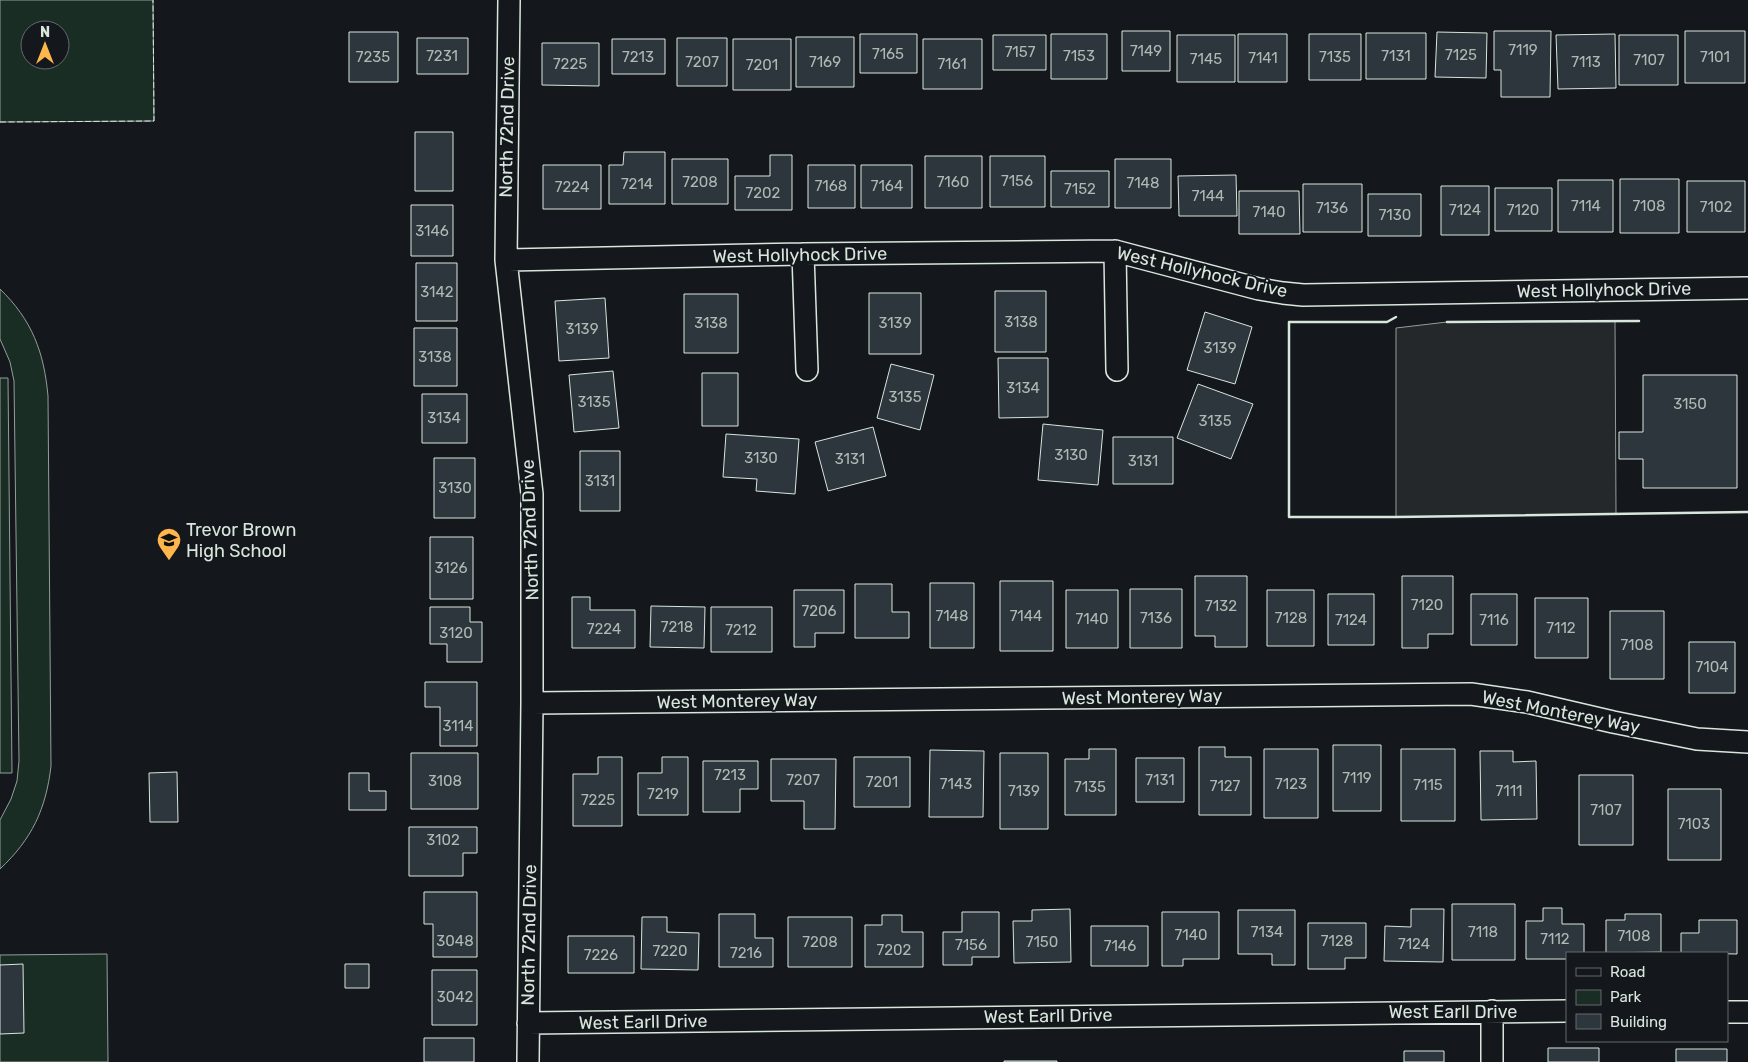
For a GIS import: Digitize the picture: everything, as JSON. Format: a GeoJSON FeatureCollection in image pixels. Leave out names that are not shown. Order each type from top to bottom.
{"type":"FeatureCollection","features":[{"type":"Feature","properties":{"kind":"street","name":"North 72nd Drive"},"geometry":{"type":"LineString","coordinates":[[508,0],[506,260],[532,494],[528,1062]]}},
{"type":"Feature","properties":{"kind":"street","name":"West Hollyhock Drive"},"geometry":{"type":"LineString","coordinates":[[506,260],[1114,250],[1259,289],[1303,295],[1748,288]]}},
{"type":"Feature","properties":{"kind":"street"},"geometry":{"type":"LineString","coordinates":[[1114,250],[1117,370]]}},
{"type":"Feature","properties":{"kind":"street"},"geometry":{"type":"LineString","coordinates":[[803,254],[807,370]]}},
{"type":"Feature","properties":{"kind":"street","name":"West Monterey Way"},"geometry":{"type":"LineString","coordinates":[[532,703],[1471,694],[1527,702],[1697,739],[1748,742]]}},
{"type":"Feature","properties":{"kind":"street"},"geometry":{"type":"LineString","coordinates":[[1492,1011],[1492,1062]]}},
{"type":"Feature","properties":{"kind":"street","name":"West Earll Drive"},"geometry":{"type":"LineString","coordinates":[[528,1023],[1566,1011]]}},
{"type":"Feature","properties":{"kind":"street"},"geometry":{"type":"LineString","coordinates":[[1728,1012],[1748,1012]]}},
{"type":"Feature","properties":{"kind":"green space"},"geometry":{"type":"Polygon","coordinates":[[[0,0],[153,0],[154,121],[0,122],[0,0]]]}},
{"type":"Feature","properties":{"kind":"green space"},"geometry":{"type":"Polygon","coordinates":[[[0,289],[20,313],[35,338],[43,365],[48,396],[51,766],[49,782],[36,822],[21,846],[0,869],[0,820],[11,799],[17,781],[19,761],[14,381],[10,362],[0,339],[0,289]]]}},
{"type":"Feature","properties":{"kind":"green space"},"geometry":{"type":"Polygon","coordinates":[[[0,378],[8,378],[12,773],[0,773],[0,378]]]}},
{"type":"Feature","properties":{"kind":"green space"},"geometry":{"type":"Polygon","coordinates":[[[107,954],[108,1062],[0,1062],[0,955],[107,954]]]}},
{"type":"Feature","properties":{"kind":"shaded area"},"geometry":{"type":"Polygon","coordinates":[[[1615,321],[1616,514],[1396,517],[1396,328],[1447,322],[1615,321]]]}},
{"type":"Feature","properties":{"kind":"building"},"geometry":{"type":"Polygon","coordinates":[[[1122,31],[1170,31],[1170,71],[1122,71],[1122,31]]]}},
{"type":"Feature","properties":{"kind":"building"},"geometry":{"type":"Polygon","coordinates":[[[1494,31],[1551,31],[1550,97],[1501,97],[1501,70],[1494,70],[1494,31]]]}},
{"type":"Feature","properties":{"kind":"building"},"geometry":{"type":"Polygon","coordinates":[[[1685,31],[1745,31],[1745,83],[1685,83],[1685,31]]]}},
{"type":"Feature","properties":{"kind":"building"},"geometry":{"type":"Polygon","coordinates":[[[349,32],[398,32],[398,82],[349,82],[349,32]]]}},
{"type":"Feature","properties":{"kind":"building"},"geometry":{"type":"Polygon","coordinates":[[[1437,32],[1487,33],[1486,78],[1435,77],[1437,32]]]}},
{"type":"Feature","properties":{"kind":"building"},"geometry":{"type":"Polygon","coordinates":[[[1366,33],[1426,33],[1426,79],[1366,79],[1366,33]]]}},
{"type":"Feature","properties":{"kind":"building"},"geometry":{"type":"Polygon","coordinates":[[[860,34],[917,34],[917,73],[860,73],[860,34]]]}},
{"type":"Feature","properties":{"kind":"building"},"geometry":{"type":"Polygon","coordinates":[[[1051,34],[1107,34],[1107,79],[1051,79],[1051,34]]]}},
{"type":"Feature","properties":{"kind":"building"},"geometry":{"type":"Polygon","coordinates":[[[1238,34],[1287,34],[1287,82],[1238,82],[1238,34]]]}},
{"type":"Feature","properties":{"kind":"building"},"geometry":{"type":"Polygon","coordinates":[[[1309,34],[1361,34],[1361,80],[1309,80],[1309,34]]]}},
{"type":"Feature","properties":{"kind":"building"},"geometry":{"type":"Polygon","coordinates":[[[1615,34],[1616,88],[1558,89],[1556,35],[1615,34]]]}},
{"type":"Feature","properties":{"kind":"building"},"geometry":{"type":"Polygon","coordinates":[[[993,35],[1046,35],[1046,70],[993,70],[993,35]]]}},
{"type":"Feature","properties":{"kind":"building"},"geometry":{"type":"Polygon","coordinates":[[[1177,35],[1235,35],[1235,82],[1177,82],[1177,35]]]}},
{"type":"Feature","properties":{"kind":"building"},"geometry":{"type":"Polygon","coordinates":[[[1619,35],[1678,35],[1678,85],[1619,85],[1619,35]]]}},
{"type":"Feature","properties":{"kind":"building"},"geometry":{"type":"Polygon","coordinates":[[[796,37],[854,37],[854,87],[796,87],[796,37]]]}},
{"type":"Feature","properties":{"kind":"building"},"geometry":{"type":"Polygon","coordinates":[[[417,38],[468,38],[468,74],[417,74],[417,38]]]}},
{"type":"Feature","properties":{"kind":"building"},"geometry":{"type":"Polygon","coordinates":[[[677,38],[727,38],[727,86],[677,86],[677,38]]]}},
{"type":"Feature","properties":{"kind":"building"},"geometry":{"type":"Polygon","coordinates":[[[612,39],[665,39],[665,74],[612,74],[612,39]]]}},
{"type":"Feature","properties":{"kind":"building"},"geometry":{"type":"Polygon","coordinates":[[[733,39],[791,39],[791,90],[733,90],[733,39]]]}},
{"type":"Feature","properties":{"kind":"building"},"geometry":{"type":"Polygon","coordinates":[[[923,39],[982,39],[982,89],[923,89],[923,39]]]}},
{"type":"Feature","properties":{"kind":"building"},"geometry":{"type":"Polygon","coordinates":[[[542,43],[599,43],[599,86],[542,85],[542,43]]]}},
{"type":"Feature","properties":{"kind":"building"},"geometry":{"type":"Polygon","coordinates":[[[415,132],[453,132],[453,191],[415,191],[415,132]]]}},
{"type":"Feature","properties":{"kind":"building"},"geometry":{"type":"Polygon","coordinates":[[[624,152],[665,152],[665,204],[609,204],[609,165],[623,165],[624,152]]]}},
{"type":"Feature","properties":{"kind":"building"},"geometry":{"type":"Polygon","coordinates":[[[770,155],[792,155],[792,210],[735,210],[735,176],[770,176],[770,155]]]}},
{"type":"Feature","properties":{"kind":"building"},"geometry":{"type":"Polygon","coordinates":[[[925,156],[982,156],[982,208],[925,208],[925,156]]]}},
{"type":"Feature","properties":{"kind":"building"},"geometry":{"type":"Polygon","coordinates":[[[990,156],[1045,156],[1045,207],[990,207],[990,156]]]}},
{"type":"Feature","properties":{"kind":"building"},"geometry":{"type":"Polygon","coordinates":[[[672,159],[728,159],[728,204],[672,204],[672,159]]]}},
{"type":"Feature","properties":{"kind":"building"},"geometry":{"type":"Polygon","coordinates":[[[1115,159],[1171,159],[1171,208],[1115,208],[1115,159]]]}},
{"type":"Feature","properties":{"kind":"building"},"geometry":{"type":"Polygon","coordinates":[[[543,165],[601,165],[601,209],[543,209],[543,165]]]}},
{"type":"Feature","properties":{"kind":"building"},"geometry":{"type":"Polygon","coordinates":[[[808,165],[855,165],[855,208],[808,208],[808,165]]]}},
{"type":"Feature","properties":{"kind":"building"},"geometry":{"type":"Polygon","coordinates":[[[861,165],[912,165],[912,208],[861,208],[861,165]]]}},
{"type":"Feature","properties":{"kind":"building"},"geometry":{"type":"Polygon","coordinates":[[[1051,171],[1109,171],[1109,207],[1051,207],[1051,171]]]}},
{"type":"Feature","properties":{"kind":"building"},"geometry":{"type":"Polygon","coordinates":[[[1236,175],[1237,216],[1179,216],[1178,176],[1236,175]]]}},
{"type":"Feature","properties":{"kind":"building"},"geometry":{"type":"Polygon","coordinates":[[[1620,179],[1679,179],[1679,233],[1620,233],[1620,179]]]}},
{"type":"Feature","properties":{"kind":"building"},"geometry":{"type":"Polygon","coordinates":[[[1558,180],[1613,180],[1613,232],[1558,232],[1558,180]]]}},
{"type":"Feature","properties":{"kind":"building"},"geometry":{"type":"Polygon","coordinates":[[[1687,181],[1745,181],[1745,232],[1687,232],[1687,181]]]}},
{"type":"Feature","properties":{"kind":"building"},"geometry":{"type":"Polygon","coordinates":[[[1303,184],[1362,184],[1362,232],[1303,232],[1303,184]]]}},
{"type":"Feature","properties":{"kind":"building"},"geometry":{"type":"Polygon","coordinates":[[[1441,186],[1489,186],[1489,235],[1441,235],[1441,186]]]}},
{"type":"Feature","properties":{"kind":"building"},"geometry":{"type":"Polygon","coordinates":[[[1495,188],[1552,188],[1552,231],[1495,231],[1495,188]]]}},
{"type":"Feature","properties":{"kind":"building"},"geometry":{"type":"Polygon","coordinates":[[[1239,191],[1299,191],[1300,234],[1239,234],[1239,191]]]}},
{"type":"Feature","properties":{"kind":"building"},"geometry":{"type":"Polygon","coordinates":[[[1368,194],[1421,194],[1421,236],[1368,236],[1368,194]]]}},
{"type":"Feature","properties":{"kind":"building"},"geometry":{"type":"Polygon","coordinates":[[[411,205],[453,205],[453,256],[411,256],[411,205]]]}},
{"type":"Feature","properties":{"kind":"building"},"geometry":{"type":"Polygon","coordinates":[[[416,263],[457,263],[457,321],[416,321],[416,263]]]}},
{"type":"Feature","properties":{"kind":"building"},"geometry":{"type":"Polygon","coordinates":[[[995,291],[1046,291],[1046,352],[995,352],[995,291]]]}},
{"type":"Feature","properties":{"kind":"building"},"geometry":{"type":"Polygon","coordinates":[[[869,293],[921,293],[921,354],[869,354],[869,293]]]}},
{"type":"Feature","properties":{"kind":"building"},"geometry":{"type":"Polygon","coordinates":[[[684,294],[738,294],[738,353],[684,353],[684,294]]]}},
{"type":"Feature","properties":{"kind":"building"},"geometry":{"type":"Polygon","coordinates":[[[605,298],[609,358],[559,361],[555,301],[605,298]]]}},
{"type":"Feature","properties":{"kind":"building"},"geometry":{"type":"Polygon","coordinates":[[[1205,312],[1252,327],[1235,384],[1187,370],[1205,312]]]}},
{"type":"Feature","properties":{"kind":"building"},"geometry":{"type":"Polygon","coordinates":[[[414,328],[457,328],[457,386],[414,386],[414,328]]]}},
{"type":"Feature","properties":{"kind":"building"},"geometry":{"type":"Polygon","coordinates":[[[998,358],[1048,358],[1048,417],[999,418],[998,358]]]}},
{"type":"Feature","properties":{"kind":"building"},"geometry":{"type":"Polygon","coordinates":[[[891,364],[934,375],[920,430],[877,418],[891,364]]]}},
{"type":"Feature","properties":{"kind":"building"},"geometry":{"type":"Polygon","coordinates":[[[613,371],[619,428],[574,432],[569,375],[613,371]]]}},
{"type":"Feature","properties":{"kind":"building"},"geometry":{"type":"Polygon","coordinates":[[[702,373],[738,373],[738,426],[702,426],[702,373]]]}},
{"type":"Feature","properties":{"kind":"building"},"geometry":{"type":"Polygon","coordinates":[[[1643,375],[1737,375],[1737,488],[1643,488],[1643,459],[1619,459],[1619,432],[1643,432],[1643,375]]]}},
{"type":"Feature","properties":{"kind":"building"},"geometry":{"type":"Polygon","coordinates":[[[1198,384],[1253,404],[1231,459],[1177,438],[1198,384]]]}},
{"type":"Feature","properties":{"kind":"building"},"geometry":{"type":"Polygon","coordinates":[[[422,394],[467,394],[467,443],[422,443],[422,394]]]}},
{"type":"Feature","properties":{"kind":"building"},"geometry":{"type":"Polygon","coordinates":[[[1043,424],[1103,430],[1098,485],[1038,480],[1043,424]]]}},
{"type":"Feature","properties":{"kind":"building"},"geometry":{"type":"Polygon","coordinates":[[[873,427],[886,476],[828,491],[815,442],[873,427]]]}},
{"type":"Feature","properties":{"kind":"building"},"geometry":{"type":"Polygon","coordinates":[[[726,434],[799,439],[795,494],[756,491],[757,479],[723,477],[726,434]]]}},
{"type":"Feature","properties":{"kind":"building"},"geometry":{"type":"Polygon","coordinates":[[[1113,437],[1173,437],[1173,484],[1113,484],[1113,437]]]}},
{"type":"Feature","properties":{"kind":"building"},"geometry":{"type":"Polygon","coordinates":[[[580,451],[620,451],[620,511],[580,511],[580,451]]]}},
{"type":"Feature","properties":{"kind":"building"},"geometry":{"type":"Polygon","coordinates":[[[434,458],[475,458],[475,518],[434,518],[434,458]]]}},
{"type":"Feature","properties":{"kind":"building"},"geometry":{"type":"Polygon","coordinates":[[[430,537],[473,537],[473,599],[430,599],[430,537]]]}},
{"type":"Feature","properties":{"kind":"building"},"geometry":{"type":"Polygon","coordinates":[[[1195,576],[1247,576],[1247,647],[1215,647],[1215,636],[1195,636],[1195,576]]]}},
{"type":"Feature","properties":{"kind":"building"},"geometry":{"type":"Polygon","coordinates":[[[1402,576],[1453,576],[1453,634],[1428,634],[1428,648],[1402,648],[1402,576]]]}},
{"type":"Feature","properties":{"kind":"building"},"geometry":{"type":"Polygon","coordinates":[[[1000,581],[1053,581],[1053,651],[1000,651],[1000,581]]]}},
{"type":"Feature","properties":{"kind":"building"},"geometry":{"type":"Polygon","coordinates":[[[930,583],[974,583],[974,648],[930,648],[930,583]]]}},
{"type":"Feature","properties":{"kind":"building"},"geometry":{"type":"Polygon","coordinates":[[[855,584],[892,584],[892,612],[909,612],[909,638],[855,638],[855,584]]]}},
{"type":"Feature","properties":{"kind":"building"},"geometry":{"type":"Polygon","coordinates":[[[1130,589],[1182,589],[1182,648],[1130,648],[1130,589]]]}},
{"type":"Feature","properties":{"kind":"building"},"geometry":{"type":"Polygon","coordinates":[[[794,590],[844,590],[844,633],[815,633],[815,647],[794,647],[794,590]]]}},
{"type":"Feature","properties":{"kind":"building"},"geometry":{"type":"Polygon","coordinates":[[[1066,590],[1118,590],[1118,648],[1066,648],[1066,590]]]}},
{"type":"Feature","properties":{"kind":"building"},"geometry":{"type":"Polygon","coordinates":[[[1267,590],[1314,590],[1314,646],[1267,646],[1267,590]]]}},
{"type":"Feature","properties":{"kind":"building"},"geometry":{"type":"Polygon","coordinates":[[[1328,594],[1374,594],[1374,645],[1328,645],[1328,594]]]}},
{"type":"Feature","properties":{"kind":"building"},"geometry":{"type":"Polygon","coordinates":[[[1471,594],[1517,594],[1517,645],[1471,645],[1471,594]]]}},
{"type":"Feature","properties":{"kind":"building"},"geometry":{"type":"Polygon","coordinates":[[[572,597],[590,597],[590,610],[635,610],[635,648],[572,648],[572,597]]]}},
{"type":"Feature","properties":{"kind":"building"},"geometry":{"type":"Polygon","coordinates":[[[1535,598],[1588,598],[1588,658],[1535,658],[1535,598]]]}},
{"type":"Feature","properties":{"kind":"building"},"geometry":{"type":"Polygon","coordinates":[[[651,606],[705,607],[704,648],[650,647],[651,606]]]}},
{"type":"Feature","properties":{"kind":"building"},"geometry":{"type":"Polygon","coordinates":[[[430,607],[470,607],[470,622],[482,622],[482,662],[447,662],[447,644],[430,644],[430,607]]]}},
{"type":"Feature","properties":{"kind":"building"},"geometry":{"type":"Polygon","coordinates":[[[711,607],[772,607],[772,652],[711,652],[711,607]]]}},
{"type":"Feature","properties":{"kind":"building"},"geometry":{"type":"Polygon","coordinates":[[[1610,611],[1664,611],[1664,679],[1610,679],[1610,611]]]}},
{"type":"Feature","properties":{"kind":"building"},"geometry":{"type":"Polygon","coordinates":[[[1689,642],[1735,642],[1735,693],[1689,693],[1689,642]]]}},
{"type":"Feature","properties":{"kind":"building"},"geometry":{"type":"Polygon","coordinates":[[[425,682],[477,682],[477,746],[440,746],[440,707],[425,707],[425,682]]]}},
{"type":"Feature","properties":{"kind":"building"},"geometry":{"type":"Polygon","coordinates":[[[1333,745],[1381,745],[1381,811],[1333,811],[1333,745]]]}},
{"type":"Feature","properties":{"kind":"building"},"geometry":{"type":"Polygon","coordinates":[[[1199,747],[1225,747],[1225,757],[1251,757],[1251,815],[1199,815],[1199,747]]]}},
{"type":"Feature","properties":{"kind":"building"},"geometry":{"type":"Polygon","coordinates":[[[1089,749],[1116,749],[1116,815],[1065,815],[1065,759],[1089,759],[1089,749]]]}},
{"type":"Feature","properties":{"kind":"building"},"geometry":{"type":"Polygon","coordinates":[[[1264,749],[1318,749],[1318,818],[1264,818],[1264,749]]]}},
{"type":"Feature","properties":{"kind":"building"},"geometry":{"type":"Polygon","coordinates":[[[1401,749],[1455,749],[1455,821],[1401,821],[1401,749]]]}},
{"type":"Feature","properties":{"kind":"building"},"geometry":{"type":"Polygon","coordinates":[[[930,750],[984,751],[983,817],[929,817],[930,750]]]}},
{"type":"Feature","properties":{"kind":"building"},"geometry":{"type":"Polygon","coordinates":[[[1480,751],[1513,751],[1513,762],[1536,761],[1537,819],[1481,820],[1480,751]]]}},
{"type":"Feature","properties":{"kind":"building"},"geometry":{"type":"Polygon","coordinates":[[[411,753],[478,753],[478,809],[411,809],[411,753]]]}},
{"type":"Feature","properties":{"kind":"building"},"geometry":{"type":"Polygon","coordinates":[[[1000,753],[1048,753],[1048,829],[1000,829],[1000,753]]]}},
{"type":"Feature","properties":{"kind":"building"},"geometry":{"type":"Polygon","coordinates":[[[598,757],[622,757],[622,826],[573,826],[573,774],[598,774],[598,757]]]}},
{"type":"Feature","properties":{"kind":"building"},"geometry":{"type":"Polygon","coordinates":[[[662,757],[688,757],[688,815],[638,815],[638,773],[662,773],[662,757]]]}},
{"type":"Feature","properties":{"kind":"building"},"geometry":{"type":"Polygon","coordinates":[[[854,757],[910,757],[910,807],[854,807],[854,757]]]}},
{"type":"Feature","properties":{"kind":"building"},"geometry":{"type":"Polygon","coordinates":[[[1136,758],[1184,758],[1184,802],[1136,802],[1136,758]]]}},
{"type":"Feature","properties":{"kind":"building"},"geometry":{"type":"Polygon","coordinates":[[[771,759],[836,759],[835,829],[804,829],[804,801],[771,801],[771,759]]]}},
{"type":"Feature","properties":{"kind":"building"},"geometry":{"type":"Polygon","coordinates":[[[703,761],[758,761],[758,789],[740,789],[740,812],[703,812],[703,761]]]}},
{"type":"Feature","properties":{"kind":"building"},"geometry":{"type":"Polygon","coordinates":[[[177,772],[178,822],[150,822],[149,773],[177,772]]]}},
{"type":"Feature","properties":{"kind":"building"},"geometry":{"type":"Polygon","coordinates":[[[349,773],[369,773],[369,791],[386,791],[386,810],[349,810],[349,773]]]}},
{"type":"Feature","properties":{"kind":"building"},"geometry":{"type":"Polygon","coordinates":[[[1579,775],[1633,775],[1633,845],[1579,845],[1579,775]]]}},
{"type":"Feature","properties":{"kind":"building"},"geometry":{"type":"Polygon","coordinates":[[[1668,789],[1721,789],[1721,860],[1668,860],[1668,789]]]}},
{"type":"Feature","properties":{"kind":"building"},"geometry":{"type":"Polygon","coordinates":[[[409,827],[477,827],[477,853],[463,853],[463,876],[409,876],[409,827]]]}},
{"type":"Feature","properties":{"kind":"building"},"geometry":{"type":"Polygon","coordinates":[[[424,892],[477,892],[477,957],[433,957],[433,924],[424,924],[424,892]]]}},
{"type":"Feature","properties":{"kind":"building"},"geometry":{"type":"Polygon","coordinates":[[[1452,904],[1515,904],[1515,960],[1452,960],[1452,904]]]}},
{"type":"Feature","properties":{"kind":"building"},"geometry":{"type":"Polygon","coordinates":[[[1543,908],[1562,908],[1562,924],[1584,924],[1584,952],[1566,952],[1566,959],[1526,959],[1526,921],[1543,921],[1543,908]]]}},
{"type":"Feature","properties":{"kind":"building"},"geometry":{"type":"Polygon","coordinates":[[[1070,909],[1071,962],[1014,963],[1013,921],[1032,921],[1032,910],[1070,909]]]}},
{"type":"Feature","properties":{"kind":"building"},"geometry":{"type":"Polygon","coordinates":[[[1411,909],[1444,909],[1443,962],[1384,961],[1385,926],[1411,927],[1411,909]]]}},
{"type":"Feature","properties":{"kind":"building"},"geometry":{"type":"Polygon","coordinates":[[[1238,910],[1295,910],[1295,965],[1272,965],[1272,954],[1238,954],[1238,910]]]}},
{"type":"Feature","properties":{"kind":"building"},"geometry":{"type":"Polygon","coordinates":[[[962,912],[999,912],[999,957],[972,957],[972,965],[943,965],[943,932],[962,932],[962,912]]]}},
{"type":"Feature","properties":{"kind":"building"},"geometry":{"type":"Polygon","coordinates":[[[1162,912],[1219,912],[1219,959],[1183,959],[1183,966],[1162,966],[1162,912]]]}},
{"type":"Feature","properties":{"kind":"building"},"geometry":{"type":"Polygon","coordinates":[[[719,914],[755,914],[755,938],[773,938],[773,967],[719,967],[719,914]]]}},
{"type":"Feature","properties":{"kind":"building"},"geometry":{"type":"Polygon","coordinates":[[[1625,914],[1661,914],[1661,952],[1606,952],[1606,920],[1625,920],[1625,914]]]}},
{"type":"Feature","properties":{"kind":"building"},"geometry":{"type":"Polygon","coordinates":[[[882,915],[902,915],[902,932],[923,932],[923,967],[865,967],[865,925],[882,925],[882,915]]]}},
{"type":"Feature","properties":{"kind":"building"},"geometry":{"type":"Polygon","coordinates":[[[642,917],[667,917],[667,932],[699,933],[698,970],[641,969],[642,917]]]}},
{"type":"Feature","properties":{"kind":"building"},"geometry":{"type":"Polygon","coordinates":[[[788,917],[852,917],[852,967],[788,967],[788,917]]]}},
{"type":"Feature","properties":{"kind":"building"},"geometry":{"type":"Polygon","coordinates":[[[1699,920],[1737,920],[1737,954],[1728,954],[1728,952],[1681,952],[1681,933],[1699,933],[1699,920]]]}},
{"type":"Feature","properties":{"kind":"building"},"geometry":{"type":"Polygon","coordinates":[[[1308,923],[1366,923],[1366,958],[1345,958],[1345,969],[1308,969],[1308,923]]]}},
{"type":"Feature","properties":{"kind":"building"},"geometry":{"type":"Polygon","coordinates":[[[1091,926],[1148,926],[1148,966],[1091,966],[1091,926]]]}},
{"type":"Feature","properties":{"kind":"building"},"geometry":{"type":"Polygon","coordinates":[[[568,936],[634,936],[634,973],[568,973],[568,936]]]}},
{"type":"Feature","properties":{"kind":"building"},"geometry":{"type":"Polygon","coordinates":[[[23,964],[24,1033],[0,1034],[0,965],[23,964]]]}},
{"type":"Feature","properties":{"kind":"building"},"geometry":{"type":"Polygon","coordinates":[[[345,964],[369,964],[369,988],[345,988],[345,964]]]}},
{"type":"Feature","properties":{"kind":"building"},"geometry":{"type":"Polygon","coordinates":[[[432,970],[477,970],[477,1025],[432,1025],[432,970]]]}},
{"type":"Feature","properties":{"kind":"building"},"geometry":{"type":"Polygon","coordinates":[[[424,1038],[474,1038],[474,1062],[424,1062],[424,1038]]]}},
{"type":"Feature","properties":{"kind":"building"},"geometry":{"type":"Polygon","coordinates":[[[1548,1048],[1599,1048],[1599,1062],[1548,1062],[1548,1048]]]}},
{"type":"Feature","properties":{"kind":"building"},"geometry":{"type":"Polygon","coordinates":[[[1676,1049],[1727,1049],[1727,1062],[1676,1062],[1676,1049]]]}},
{"type":"Feature","properties":{"kind":"building"},"geometry":{"type":"Polygon","coordinates":[[[1404,1051],[1444,1051],[1444,1062],[1404,1062],[1404,1051]]]}},
{"type":"Feature","properties":{"kind":"building"},"geometry":{"type":"Polygon","coordinates":[[[1057,1061],[1057,1062],[1004,1062],[1057,1061]]]}},
{"type":"Feature","properties":{"kind":"fence"},"geometry":{"type":"LineString","coordinates":[[0,122],[154,121],[153,0]]}},
{"type":"Feature","properties":{"kind":"wall"},"geometry":{"type":"LineString","coordinates":[[1396,317],[1387,322],[1289,322],[1289,517],[1748,512]]}},
{"type":"Feature","properties":{"kind":"wall"},"geometry":{"type":"LineString","coordinates":[[1447,322],[1639,321]]}},
{"type":"Feature","properties":{"kind":"place","name":"Trevor Brown High School"},"geometry":{"type":"Point","coordinates":[169,561]}}]}
